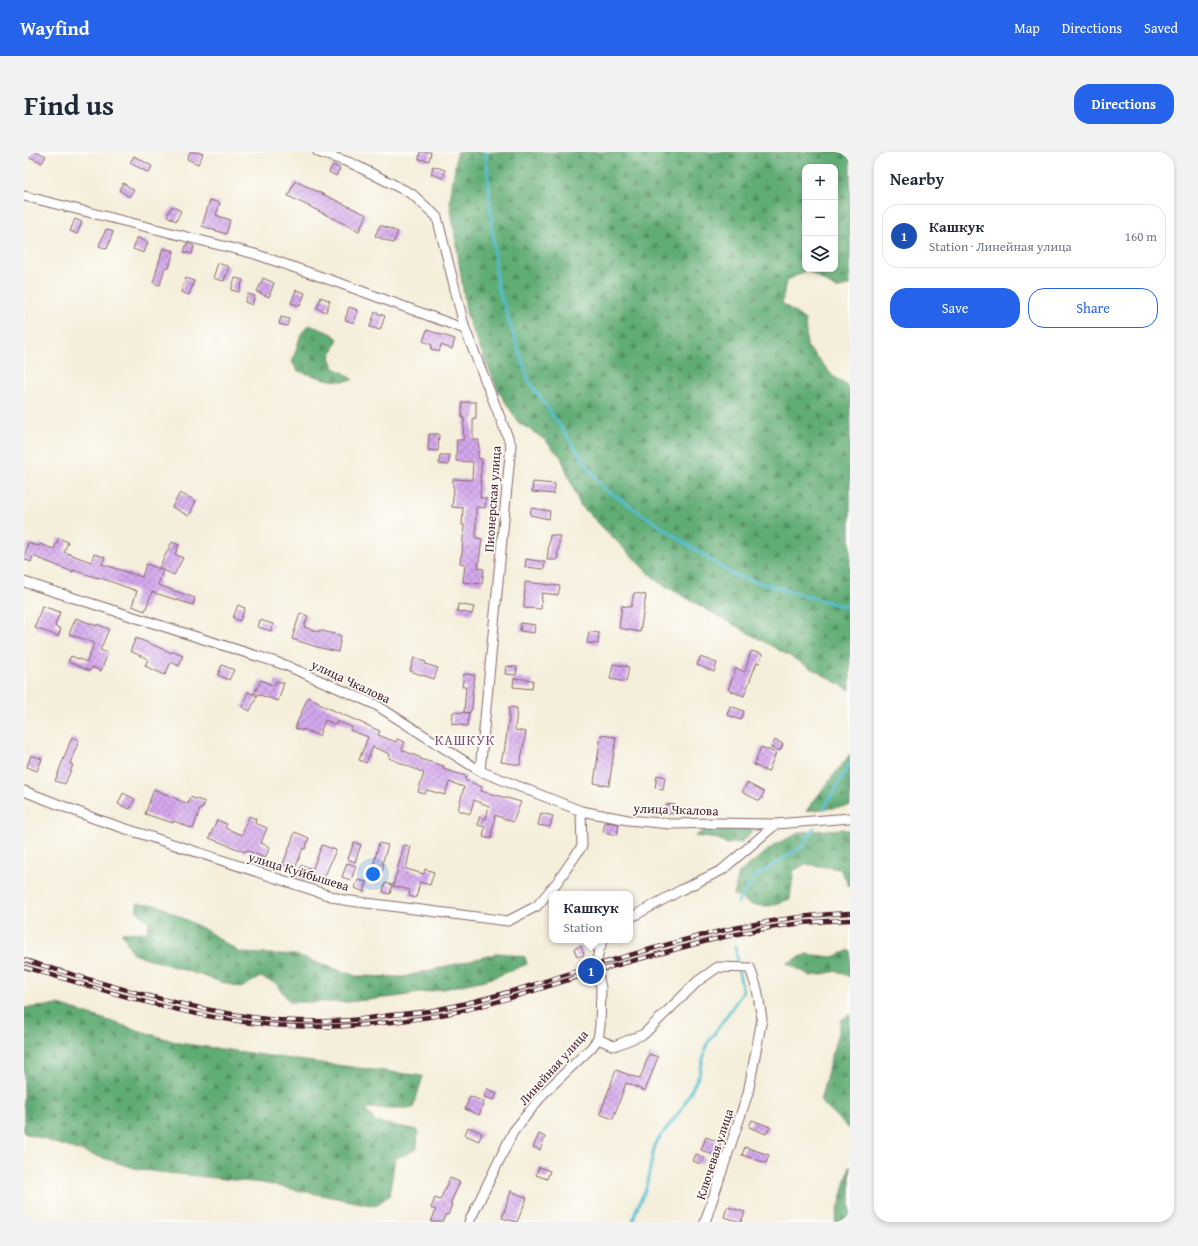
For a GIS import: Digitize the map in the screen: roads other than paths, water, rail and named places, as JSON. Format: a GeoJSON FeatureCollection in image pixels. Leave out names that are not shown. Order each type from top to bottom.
{"type":"FeatureCollection","features":[{"type":"Feature","properties":{"kind":"street","name":"Пионерская улица"},"geometry":{"type":"LineString","coordinates":[[318,152],[351,163],[412,194],[436,217],[465,329],[511,445],[480,770]]}},
{"type":"Feature","properties":{"kind":"street"},"geometry":{"type":"LineString","coordinates":[[24,196],[255,254],[465,329]]}},
{"type":"Feature","properties":{"kind":"street","name":"улица Чкалова"},"geometry":{"type":"LineString","coordinates":[[24,582],[285,665],[376,705],[480,770],[581,811],[628,820],[671,824],[776,824],[850,818]]}},
{"type":"Feature","properties":{"kind":"street","name":"улица Куйбышева"},"geometry":{"type":"LineString","coordinates":[[24,791],[96,820],[343,900],[508,921],[536,906],[549,891]]}},
{"type":"Feature","properties":{"kind":"street","name":"улица Куйбышева"},"geometry":{"type":"LineString","coordinates":[[549,891],[558,881],[582,846],[581,811]]}},
{"type":"Feature","properties":{"kind":"street"},"geometry":{"type":"LineString","coordinates":[[633,916],[681,890],[722,870],[776,824]]}},
{"type":"Feature","properties":{"kind":"street","name":"Линейная улица"},"geometry":{"type":"LineString","coordinates":[[469,1222],[513,1132],[544,1093],[591,1048],[598,1039],[600,1026],[601,988],[596,966],[602,943]]}},
{"type":"Feature","properties":{"kind":"street","name":"Ключевая улица"},"geometry":{"type":"LineString","coordinates":[[598,1039],[614,1046],[644,1034],[698,981],[718,967],[750,968],[757,989],[762,1019],[748,1093],[704,1222]]}},
{"type":"Feature","properties":{"kind":"waterway"},"geometry":{"type":"LineString","coordinates":[[486,152],[497,285],[529,381],[602,487],[733,575],[838,605],[850,607]]}},
{"type":"Feature","properties":{"kind":"waterway"},"geometry":{"type":"LineString","coordinates":[[824,808],[850,764]]}},
{"type":"Feature","properties":{"kind":"waterway"},"geometry":{"type":"LineString","coordinates":[[738,902],[756,876],[803,846],[814,828]]}},
{"type":"Feature","properties":{"kind":"waterway"},"geometry":{"type":"LineString","coordinates":[[633,1222],[635,1212],[646,1188],[655,1144],[683,1107],[699,1075],[707,1044],[743,992],[735,946]]}},
{"type":"Feature","properties":{"kind":"railway"},"geometry":{"type":"LineString","coordinates":[[24,960],[130,991],[211,1010],[249,1017],[273,1019],[308,1021],[346,1020],[414,1013],[450,1007],[511,991],[688,939],[752,924],[817,915],[850,913]]}},
{"type":"Feature","properties":{"kind":"railway"},"geometry":{"type":"LineString","coordinates":[[24,967],[130,998],[211,1017],[286,1026],[310,1027],[357,1025],[429,1017],[450,1013],[513,997],[623,963],[757,930],[803,923],[850,920]]}},
{"type":"Feature","properties":{"kind":"place","name":"Кашкук"},"geometry":{"type":"Point","coordinates":[591,971]}},
{"type":"Feature","properties":{"kind":"district","name":"КАШКУК"},"geometry":{"type":"Point","coordinates":[465,740]}}]}
